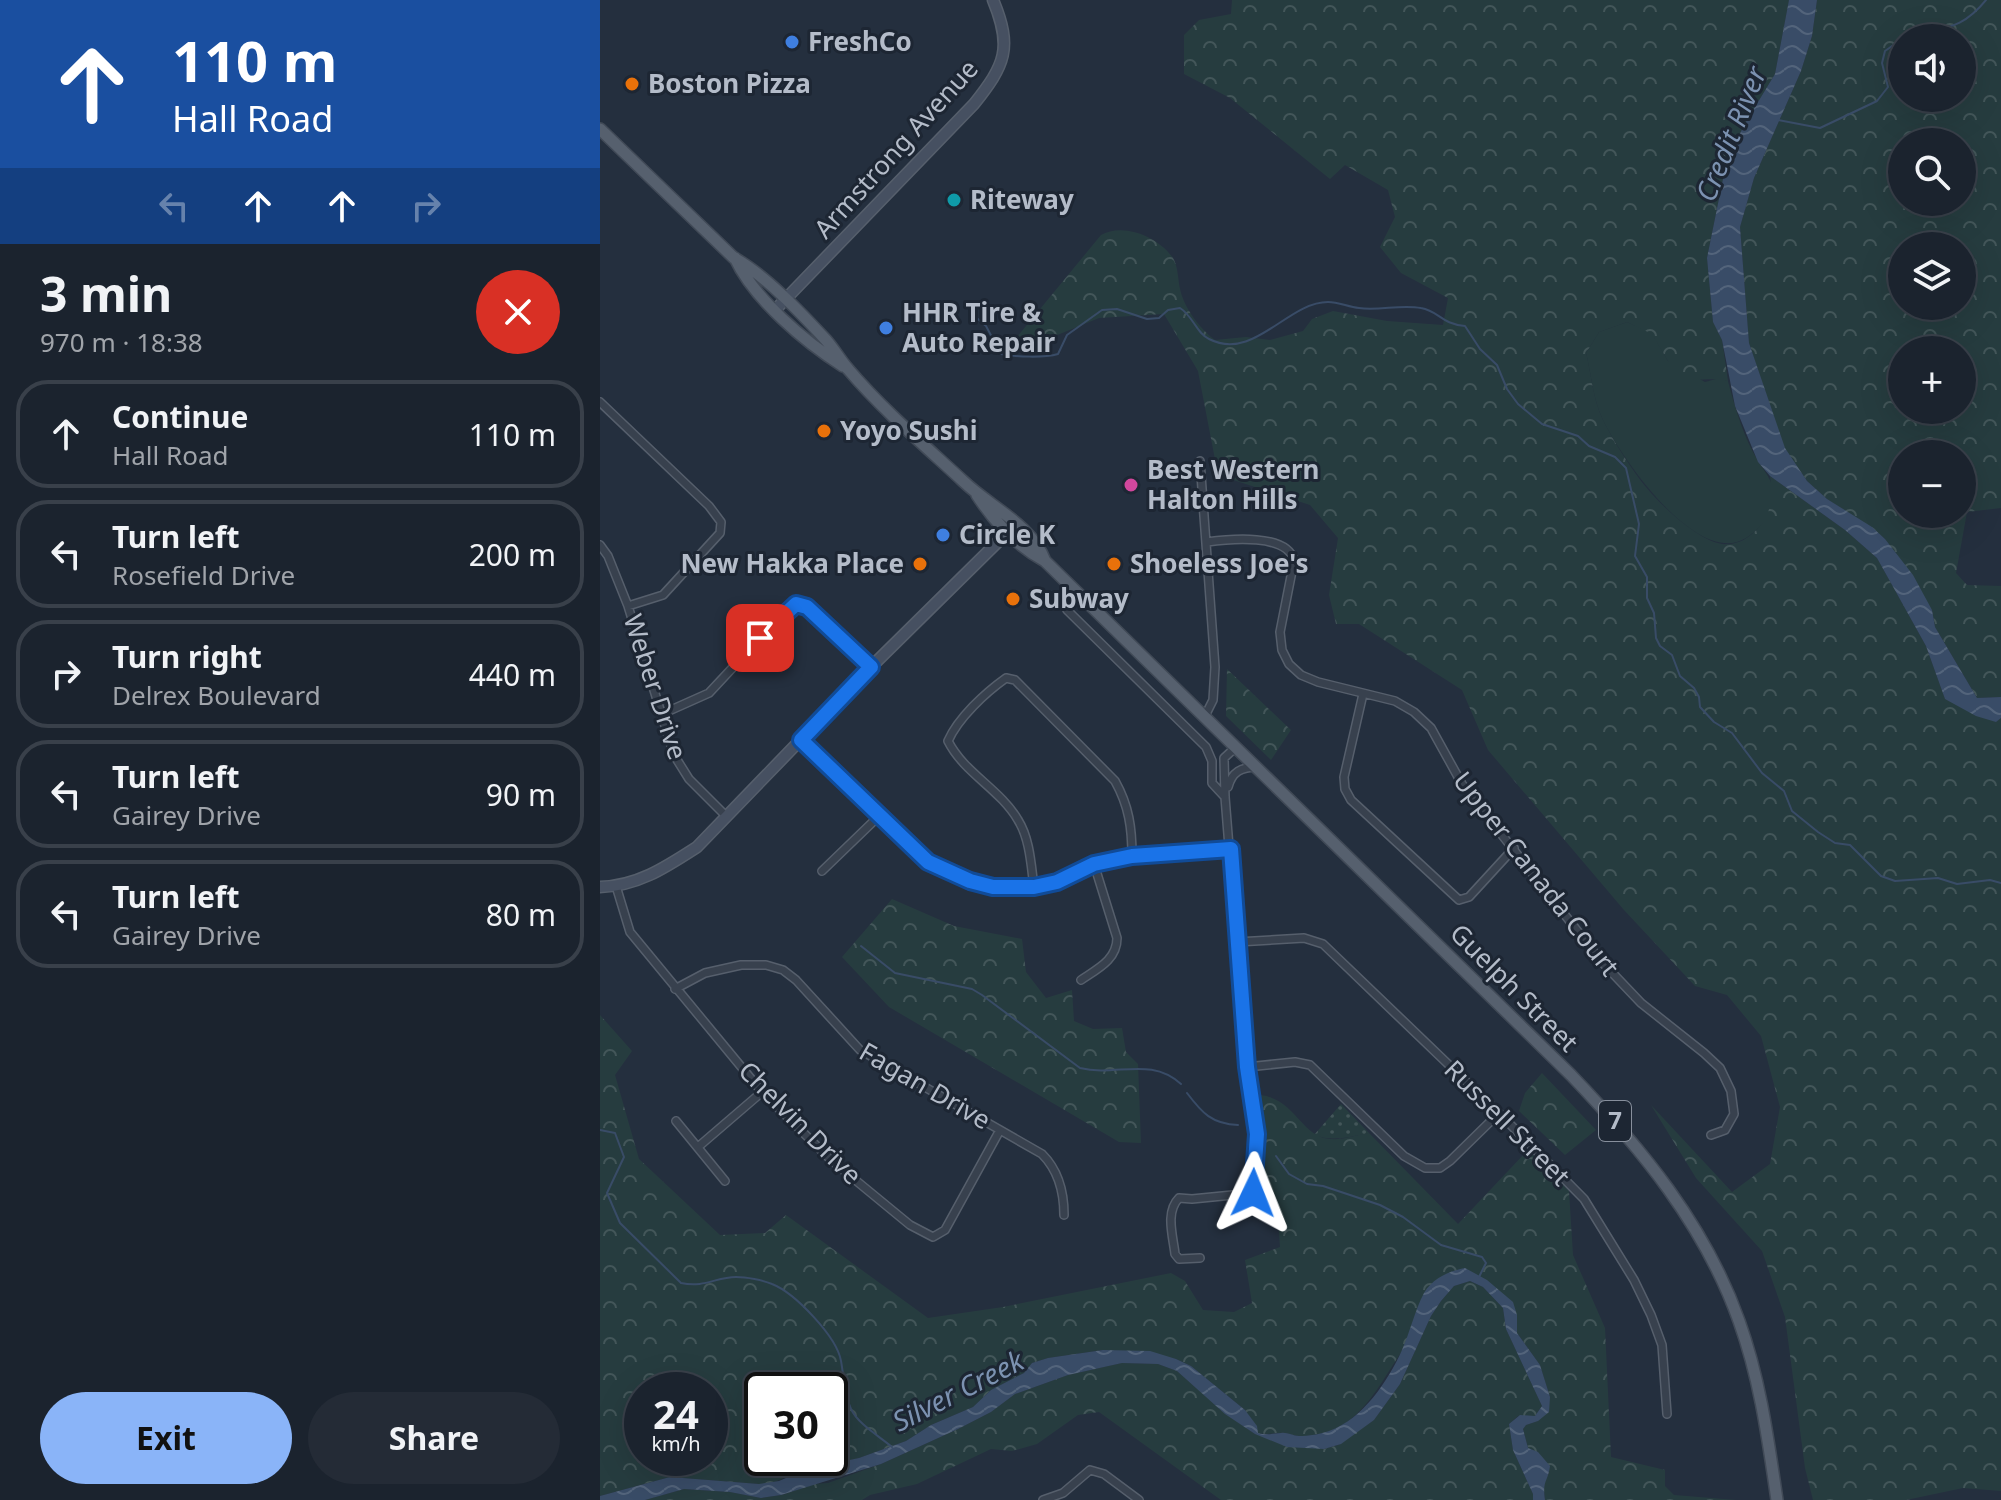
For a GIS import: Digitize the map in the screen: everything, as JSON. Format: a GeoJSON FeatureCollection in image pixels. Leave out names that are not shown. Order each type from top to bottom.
{"type":"FeatureCollection","features":[{"type":"Feature","properties":{"kind":"main road","name":"Guelph Street"},"geometry":{"type":"LineString","coordinates":[[600,129],[734,258],[754,269],[827,341],[847,369],[977,495],[989,514],[1012,528],[1030,554],[1045,561],[1258,767],[1627,1134],[1676,1198],[1724,1284],[1739,1321],[1760,1394],[1777,1500]]}},
{"type":"Feature","properties":{"kind":"main road","name":"Guelph Street"},"geometry":{"type":"LineString","coordinates":[[734,258],[744,278],[775,310],[817,350],[847,369]]}},
{"type":"Feature","properties":{"kind":"street","name":"Armstrong Avenue"},"geometry":{"type":"LineString","coordinates":[[775,310],[974,104],[992,80],[1004,55],[1004,26],[993,0]]}},
{"type":"Feature","properties":{"kind":"street"},"geometry":{"type":"LineString","coordinates":[[600,402],[709,506],[721,522],[720,533],[663,595],[628,606]]}},
{"type":"Feature","properties":{"kind":"street"},"geometry":{"type":"LineString","coordinates":[[1200,461],[1215,667],[1213,700],[1205,716]]}},
{"type":"Feature","properties":{"kind":"street"},"geometry":{"type":"LineString","coordinates":[[600,887],[616,886],[666,868],[697,847],[871,667],[1012,528]]}},
{"type":"Feature","properties":{"kind":"street","name":"Upper Canada Court"},"geometry":{"type":"LineString","coordinates":[[1207,542],[1247,539],[1289,549],[1294,561],[1280,632],[1285,657],[1295,670],[1308,679],[1395,701],[1431,728],[1462,784],[1601,961],[1641,1003],[1720,1068],[1731,1091],[1734,1114],[1725,1130],[1711,1135]]}},
{"type":"Feature","properties":{"kind":"street","name":"Weber Drive"},"geometry":{"type":"LineString","coordinates":[[600,545],[608,556],[628,606],[674,755],[682,769],[727,817]]}},
{"type":"Feature","properties":{"kind":"street"},"geometry":{"type":"LineString","coordinates":[[1080,595],[1067,610],[1206,747],[1212,761],[1212,783],[1225,797]]}},
{"type":"Feature","properties":{"kind":"street"},"geometry":{"type":"LineString","coordinates":[[662,714],[709,693],[796,604],[807,607],[871,667]]}},
{"type":"Feature","properties":{"kind":"street"},"geometry":{"type":"LineString","coordinates":[[1034,887],[1026,838],[1020,822],[1007,803],[954,754],[948,741],[952,730],[1006,678],[1015,680],[1115,781],[1126,800],[1132,827],[1132,856]]}},
{"type":"Feature","properties":{"kind":"street"},"geometry":{"type":"LineString","coordinates":[[1363,694],[1344,777],[1345,789],[1351,800],[1459,900],[1469,897],[1514,848]]}},
{"type":"Feature","properties":{"kind":"street"},"geometry":{"type":"LineString","coordinates":[[801,740],[928,862],[946,872],[993,887],[1034,887],[1057,882],[1094,864],[1132,856],[1231,849]]}},
{"type":"Feature","properties":{"kind":"street"},"geometry":{"type":"LineString","coordinates":[[1200,1258],[1179,1259],[1175,1254],[1172,1204],[1179,1198],[1253,1193],[1257,1134],[1247,1067],[1225,797],[1224,758],[1236,747]]}},
{"type":"Feature","properties":{"kind":"street"},"geometry":{"type":"LineString","coordinates":[[1225,797],[1236,771],[1258,767]]}},
{"type":"Feature","properties":{"kind":"street"},"geometry":{"type":"LineString","coordinates":[[822,871],[879,816]]}},
{"type":"Feature","properties":{"kind":"street"},"geometry":{"type":"LineString","coordinates":[[1081,980],[1110,960],[1117,947],[1117,938],[1094,864]]}},
{"type":"Feature","properties":{"kind":"street","name":"Chelvin Drive"},"geometry":{"type":"LineString","coordinates":[[616,886],[630,932],[762,1092],[831,1160],[910,1225],[933,1237],[945,1230],[1000,1130]]}},
{"type":"Feature","properties":{"kind":"street","name":"Russell Street"},"geometry":{"type":"LineString","coordinates":[[1237,942],[1304,938],[1323,944],[1584,1199],[1634,1280],[1662,1345],[1667,1414]]}},
{"type":"Feature","properties":{"kind":"street","name":"Fagan Drive"},"geometry":{"type":"LineString","coordinates":[[675,989],[705,973],[741,965],[766,965],[783,970],[796,980],[860,1050],[1042,1154],[1052,1164],[1064,1198],[1064,1215]]}},
{"type":"Feature","properties":{"kind":"street"},"geometry":{"type":"LineString","coordinates":[[1247,1067],[1295,1062],[1310,1065],[1404,1156],[1425,1168],[1440,1168],[1450,1161],[1499,1113]]}},
{"type":"Feature","properties":{"kind":"street"},"geometry":{"type":"LineString","coordinates":[[698,1147],[762,1092]]}},
{"type":"Feature","properties":{"kind":"street"},"geometry":{"type":"LineString","coordinates":[[676,1121],[725,1181]]}},
{"type":"Feature","properties":{"kind":"street"},"geometry":{"type":"LineString","coordinates":[[1043,1500],[1063,1493],[1090,1470],[1104,1474],[1139,1500]]}},
{"type":"Feature","properties":{"kind":"green space"},"geometry":{"type":"Polygon","coordinates":[[[1232,0],[1789,0],[1775,74],[1744,125],[1726,164],[1707,258],[1713,322],[1722,340],[1728,381],[1682,379],[1652,334],[1627,322],[1599,332],[1586,353],[1596,403],[1610,434],[1641,481],[1677,518],[1712,541],[1737,543],[1753,533],[1765,520],[1771,496],[1770,476],[1845,530],[1877,558],[1926,646],[1945,699],[1996,722],[2001,718],[2001,1491],[1963,1488],[1906,1500],[1813,1500],[1805,1468],[1785,1317],[1762,1251],[1696,1178],[1651,1105],[1732,1192],[1770,1164],[1780,1107],[1761,1036],[1727,995],[1695,986],[1624,910],[1488,750],[1462,690],[1359,624],[1336,624],[1329,595],[1338,538],[1310,505],[1218,475],[1198,371],[1164,314],[1099,318],[1040,342],[1017,337],[1101,235],[1120,230],[1150,238],[1167,250],[1175,261],[1182,296],[1189,311],[1215,340],[1246,337],[1270,340],[1303,331],[1312,319],[1333,311],[1387,321],[1443,325],[1448,298],[1401,273],[1380,247],[1395,217],[1388,190],[1345,165],[1330,179],[1230,98],[1184,74],[1184,35],[1199,20],[1231,14],[1232,0]]]}},
{"type":"Feature","properties":{"kind":"green space"},"geometry":{"type":"Polygon","coordinates":[[[1817,0],[2001,0],[2001,508],[1976,511],[1976,440],[1888,440],[1888,528],[1964,528],[1956,573],[1967,585],[2001,586],[2001,697],[1977,698],[1935,627],[1932,610],[1885,539],[1827,499],[1807,481],[1784,448],[1749,343],[1740,227],[1754,178],[1801,71],[1812,36],[1817,0]]]}},
{"type":"Feature","properties":{"kind":"green space"},"geometry":{"type":"Polygon","coordinates":[[[1627,322],[1652,333],[1668,361],[1705,382],[1719,378],[1728,381],[1744,433],[1773,489],[1769,514],[1762,525],[1746,538],[1726,543],[1705,538],[1683,523],[1642,480],[1611,435],[1596,403],[1586,353],[1599,332],[1627,322]]]}},
{"type":"Feature","properties":{"kind":"green space"},"geometry":{"type":"Polygon","coordinates":[[[1227,669],[1291,730],[1271,760],[1226,716],[1227,669]]]}},
{"type":"Feature","properties":{"kind":"green space"},"geometry":{"type":"Polygon","coordinates":[[[892,899],[954,926],[1022,939],[1026,972],[1046,998],[1072,990],[1074,1021],[1093,1029],[1122,1028],[1126,1052],[1138,1064],[1141,1143],[1119,1142],[889,1007],[842,957],[892,899]]]}},
{"type":"Feature","properties":{"kind":"green space"},"geometry":{"type":"Polygon","coordinates":[[[600,1015],[632,1051],[615,1075],[639,1159],[720,1235],[765,1233],[786,1215],[928,1318],[1003,1307],[1171,1273],[1185,1281],[1203,1310],[1234,1312],[1252,1303],[1245,1260],[1280,1247],[1277,1207],[1264,1191],[1264,1132],[1260,1095],[1282,1103],[1320,1136],[1335,1139],[1369,1133],[1458,1224],[1528,1150],[1569,1191],[1573,1255],[1605,1328],[1611,1457],[1665,1470],[1665,1486],[1674,1495],[1736,1500],[1545,1500],[1543,1483],[1549,1473],[1528,1448],[1523,1429],[1538,1421],[1550,1397],[1540,1365],[1517,1333],[1517,1315],[1465,1268],[1362,1409],[1335,1429],[1319,1434],[1257,1433],[1245,1410],[1191,1366],[1176,1359],[1103,1350],[1032,1363],[1024,1373],[991,1390],[973,1407],[931,1425],[906,1441],[848,1461],[848,1372],[744,1372],[744,1476],[788,1476],[770,1484],[670,1477],[600,1496],[600,1015]]]}},
{"type":"Feature","properties":{"kind":"green space"},"geometry":{"type":"Polygon","coordinates":[[[1542,1073],[1596,1130],[1565,1155],[1519,1111],[1525,1093],[1542,1073]]]}},
{"type":"Feature","properties":{"kind":"green space"},"geometry":{"type":"Polygon","coordinates":[[[1341,1104],[1369,1133],[1334,1138],[1314,1135],[1341,1104]]]}},
{"type":"Feature","properties":{"kind":"green space"},"geometry":{"type":"Polygon","coordinates":[[[1470,1281],[1483,1287],[1503,1308],[1506,1329],[1542,1406],[1535,1416],[1518,1416],[1509,1424],[1513,1450],[1533,1500],[1221,1500],[1099,1412],[1078,1415],[1037,1444],[1012,1451],[991,1449],[917,1484],[870,1495],[862,1500],[645,1500],[684,1489],[761,1498],[828,1483],[881,1464],[958,1429],[991,1412],[1015,1394],[1068,1375],[1122,1363],[1158,1364],[1177,1371],[1226,1414],[1255,1434],[1324,1449],[1338,1445],[1374,1420],[1400,1384],[1431,1316],[1454,1286],[1470,1281]]]}},
{"type":"Feature","properties":{"kind":"water","name":"Credit River"},"geometry":{"type":"Polygon","coordinates":[[[1789,0],[1817,0],[1812,36],[1801,71],[1754,178],[1740,227],[1749,343],[1785,448],[1807,481],[1827,499],[1872,527],[1913,575],[1932,610],[1935,627],[1977,698],[2001,697],[2001,718],[1996,722],[1976,716],[1945,699],[1926,646],[1877,558],[1845,530],[1770,476],[1758,462],[1735,406],[1722,340],[1713,322],[1707,258],[1726,164],[1744,125],[1775,74],[1789,0]]]}},
{"type":"Feature","properties":{"kind":"water"},"geometry":{"type":"Polygon","coordinates":[[[1465,1268],[1487,1280],[1513,1302],[1517,1333],[1540,1365],[1550,1397],[1549,1412],[1523,1429],[1528,1448],[1538,1452],[1550,1466],[1545,1500],[1533,1500],[1513,1450],[1509,1424],[1520,1415],[1535,1416],[1542,1406],[1506,1329],[1503,1308],[1483,1287],[1470,1281],[1454,1286],[1441,1301],[1400,1384],[1374,1420],[1341,1444],[1324,1449],[1287,1447],[1255,1434],[1225,1414],[1177,1371],[1158,1364],[1122,1363],[1068,1375],[1015,1394],[991,1412],[958,1429],[881,1464],[848,1474],[848,1460],[906,1441],[931,1425],[973,1407],[991,1390],[1024,1373],[1032,1363],[1103,1350],[1150,1351],[1191,1366],[1245,1410],[1257,1426],[1258,1433],[1299,1436],[1329,1431],[1353,1418],[1373,1398],[1402,1350],[1424,1293],[1432,1283],[1465,1268]]]}},
{"type":"Feature","properties":{"kind":"water"},"geometry":{"type":"Polygon","coordinates":[[[791,1476],[842,1476],[761,1498],[684,1489],[645,1500],[600,1500],[600,1496],[670,1477],[759,1484],[791,1476]]]}},
{"type":"Feature","properties":{"kind":"waterway"},"geometry":{"type":"LineString","coordinates":[[1958,24],[1986,0]]}},
{"type":"Feature","properties":{"kind":"waterway"},"geometry":{"type":"LineString","coordinates":[[1888,49],[1882,63],[1888,87]]}},
{"type":"Feature","properties":{"kind":"waterway"},"geometry":{"type":"LineString","coordinates":[[1778,120],[1820,128],[1877,101],[1888,87]]}},
{"type":"Feature","properties":{"kind":"waterway"},"geometry":{"type":"LineString","coordinates":[[971,313],[986,326],[1001,354],[1030,357],[1058,354],[1067,335],[1102,310],[1117,309],[1147,319],[1159,318],[1168,310],[1180,308],[1205,337],[1225,344],[1241,343],[1256,337],[1298,311],[1328,302],[1367,309],[1421,308],[1451,323],[1465,326],[1480,349],[1497,365],[1507,389],[1518,404],[1542,424],[1578,436],[1589,446],[1615,457],[1626,468],[1639,524],[1635,556],[1647,577],[1647,598],[1654,613],[1656,638],[1660,646],[1672,655],[1680,676],[1694,688],[1700,707],[1714,722],[1732,733],[1762,773],[1784,791],[1792,811],[1835,843],[1850,845],[1881,876],[1895,881],[1938,878],[1957,884],[1990,880],[2001,883]]}},
{"type":"Feature","properties":{"kind":"waterway"},"geometry":{"type":"LineString","coordinates":[[861,946],[895,973],[972,989],[1080,1068],[1145,1069],[1157,1071],[1181,1084]]}},
{"type":"Feature","properties":{"kind":"waterway"},"geometry":{"type":"LineString","coordinates":[[1187,1093],[1208,1116],[1238,1125]]}},
{"type":"Feature","properties":{"kind":"waterway","name":"Silver Creek"},"geometry":{"type":"LineString","coordinates":[[600,1130],[615,1133],[624,1157],[607,1193],[620,1223],[681,1283],[745,1278],[772,1284],[792,1296],[814,1317],[838,1351],[847,1397],[854,1414],[892,1447]]}},
{"type":"Feature","properties":{"kind":"waterway"},"geometry":{"type":"LineString","coordinates":[[1276,1156],[1289,1174],[1307,1184],[1323,1186],[1380,1205],[1403,1217],[1441,1245],[1482,1257],[1486,1263],[1479,1277]]}},
{"type":"Feature","properties":{"kind":"place","name":"FreshCo"},"geometry":{"type":"Point","coordinates":[792,42]}},
{"type":"Feature","properties":{"kind":"place","name":"Boston Pizza"},"geometry":{"type":"Point","coordinates":[632,84]}},
{"type":"Feature","properties":{"kind":"place","name":"Riteway"},"geometry":{"type":"Point","coordinates":[954,200]}},
{"type":"Feature","properties":{"kind":"place","name":"HHR Tire & Auto Repair"},"geometry":{"type":"Point","coordinates":[886,328]}},
{"type":"Feature","properties":{"kind":"place","name":"Yoyo Sushi"},"geometry":{"type":"Point","coordinates":[824,431]}},
{"type":"Feature","properties":{"kind":"place","name":"Best Western Halton Hills"},"geometry":{"type":"Point","coordinates":[1131,485]}},
{"type":"Feature","properties":{"kind":"place","name":"Circle K"},"geometry":{"type":"Point","coordinates":[943,535]}},
{"type":"Feature","properties":{"kind":"place","name":"New Hakka Place"},"geometry":{"type":"Point","coordinates":[920,564]}},
{"type":"Feature","properties":{"kind":"place","name":"Shoeless Joe's"},"geometry":{"type":"Point","coordinates":[1114,564]}},
{"type":"Feature","properties":{"kind":"place","name":"Subway"},"geometry":{"type":"Point","coordinates":[1013,599]}},
{"type":"Feature","properties":{"kind":"route"},"geometry":{"type":"LineString","coordinates":[[760,638],[796,604],[807,607],[871,667],[801,740],[928,862],[946,872],[993,887],[1034,887],[1057,882],[1094,864],[1132,856],[1231,849],[1248,1084],[1257,1134],[1253,1193]]}}]}
